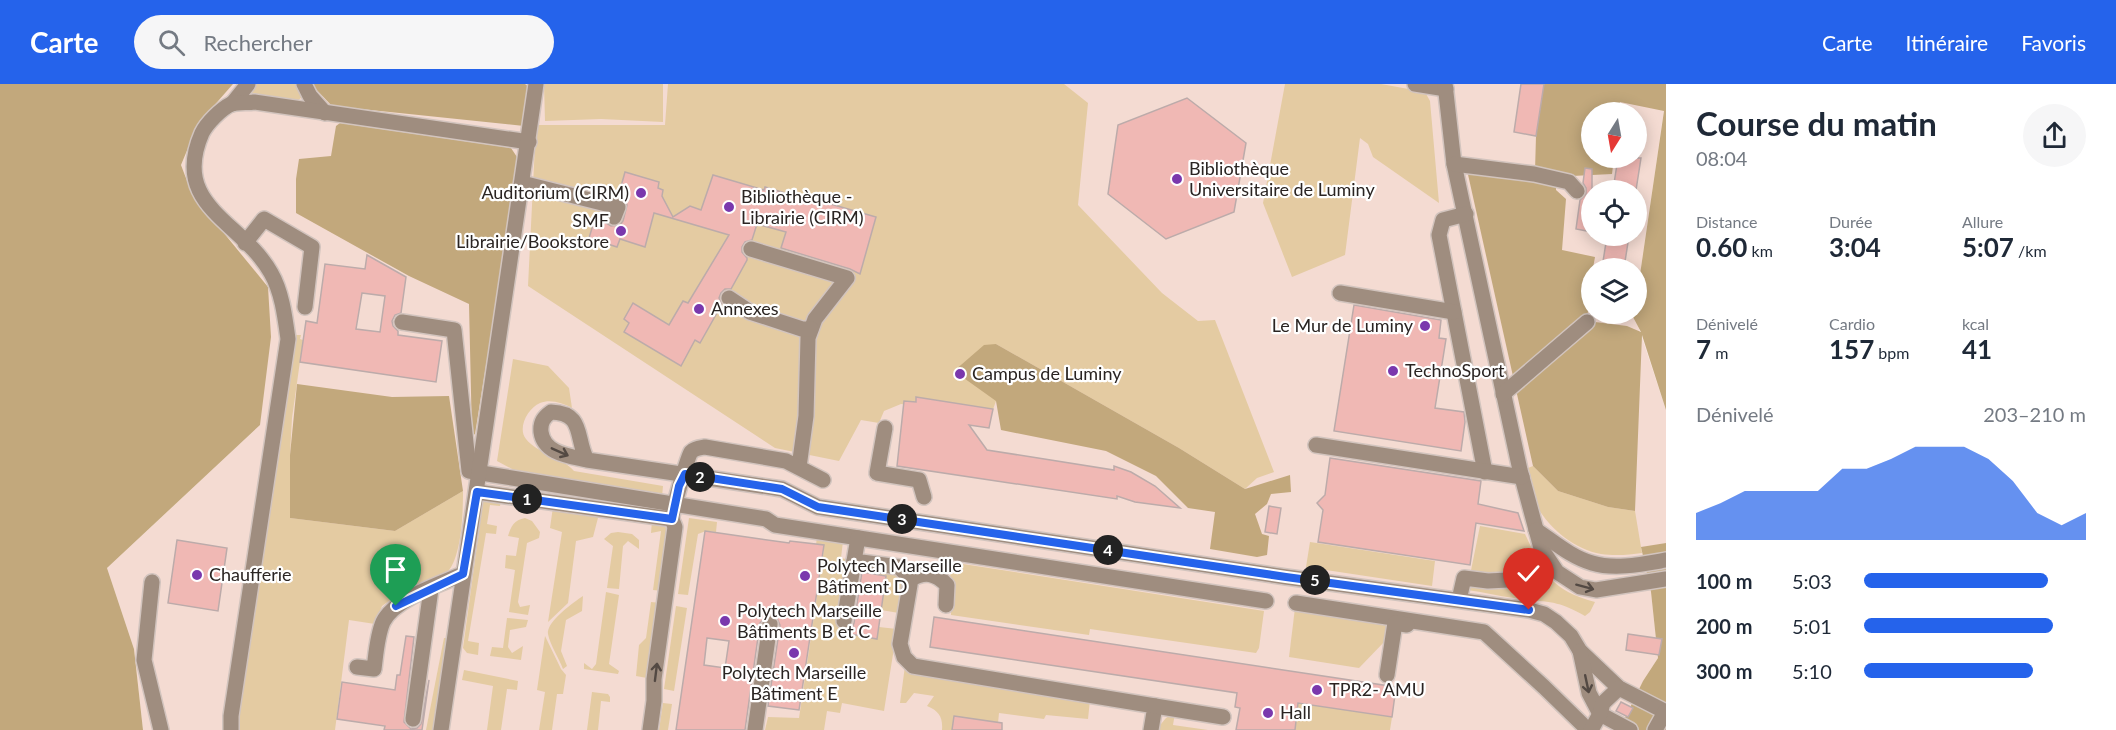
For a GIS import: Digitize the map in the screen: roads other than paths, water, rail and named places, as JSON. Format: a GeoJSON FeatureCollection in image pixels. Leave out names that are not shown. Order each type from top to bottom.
{"type":"FeatureCollection","features":[{"type":"Feature","properties":{"kind":"street"},"geometry":{"type":"LineString","coordinates":[[231,730],[231,716],[288,339],[280,296],[272,273],[260,257],[206,201],[195,185],[193,168],[196,148],[204,129],[216,115],[232,104],[248,84]]}},
{"type":"Feature","properties":{"kind":"street"},"geometry":{"type":"LineString","coordinates":[[304,84],[310,96],[326,113]]}},
{"type":"Feature","properties":{"kind":"street"},"geometry":{"type":"LineString","coordinates":[[441,730],[536,84]]}},
{"type":"Feature","properties":{"kind":"street"},"geometry":{"type":"LineString","coordinates":[[1416,84],[1445,86],[1454,164],[1503,394],[1541,549],[1557,572],[1569,582],[1580,587],[1596,590],[1666,579]]}},
{"type":"Feature","properties":{"kind":"street"},"geometry":{"type":"LineString","coordinates":[[232,104],[254,102],[528,142]]}},
{"type":"Feature","properties":{"kind":"street"},"geometry":{"type":"LineString","coordinates":[[1454,164],[1534,174],[1569,182],[1577,191]]}},
{"type":"Feature","properties":{"kind":"street"},"geometry":{"type":"LineString","coordinates":[[522,183],[618,207],[614,217]]}},
{"type":"Feature","properties":{"kind":"street"},"geometry":{"type":"LineString","coordinates":[[1466,214],[1443,220],[1439,235],[1485,472]]}},
{"type":"Feature","properties":{"kind":"street"},"geometry":{"type":"LineString","coordinates":[[245,243],[264,219],[312,247],[305,307]]}},
{"type":"Feature","properties":{"kind":"street"},"geometry":{"type":"LineString","coordinates":[[751,249],[847,278],[815,320],[808,338],[806,417],[799,467]]}},
{"type":"Feature","properties":{"kind":"street"},"geometry":{"type":"LineString","coordinates":[[1340,293],[1454,312]]}},
{"type":"Feature","properties":{"kind":"street"},"geometry":{"type":"LineString","coordinates":[[729,298],[750,312],[802,329],[811,329]]}},
{"type":"Feature","properties":{"kind":"street"},"geometry":{"type":"LineString","coordinates":[[402,322],[454,330],[469,471],[766,519],[775,525],[1266,601]]}},
{"type":"Feature","properties":{"kind":"street"},"geometry":{"type":"LineString","coordinates":[[1503,394],[1585,324]]}},
{"type":"Feature","properties":{"kind":"street"},"geometry":{"type":"LineString","coordinates":[[885,428],[877,473],[919,480],[924,497]]}},
{"type":"Feature","properties":{"kind":"street"},"geometry":{"type":"LineString","coordinates":[[1316,445],[1522,477]]}},
{"type":"Feature","properties":{"kind":"street"},"geometry":{"type":"LineString","coordinates":[[650,730],[654,679],[675,527],[672,519],[689,454],[697,448],[773,458],[799,467],[822,480]]}},
{"type":"Feature","properties":{"kind":"street"},"geometry":{"type":"LineString","coordinates":[[587,460],[782,489],[818,507],[1274,575],[1529,610],[1544,614],[1556,622],[1571,636],[1580,651],[1619,688],[1665,712],[1655,730]]}},
{"type":"Feature","properties":{"kind":"street"},"geometry":{"type":"LineString","coordinates":[[477,492],[672,519]]}},
{"type":"Feature","properties":{"kind":"street"},"geometry":{"type":"LineString","coordinates":[[1536,530],[1565,550],[1592,563],[1607,566],[1666,560]]}},
{"type":"Feature","properties":{"kind":"street"},"geometry":{"type":"LineString","coordinates":[[844,621],[858,538]]}},
{"type":"Feature","properties":{"kind":"street"},"geometry":{"type":"LineString","coordinates":[[1459,600],[1464,578],[1488,581],[1508,580],[1548,560]]}},
{"type":"Feature","properties":{"kind":"street"},"geometry":{"type":"LineString","coordinates":[[854,561],[899,567],[910,579]]}},
{"type":"Feature","properties":{"kind":"street"},"geometry":{"type":"LineString","coordinates":[[357,667],[374,669],[380,630],[388,613],[409,599],[463,574]]}},
{"type":"Feature","properties":{"kind":"street"},"geometry":{"type":"LineString","coordinates":[[910,579],[924,574],[939,577],[947,585],[946,606]]}},
{"type":"Feature","properties":{"kind":"street"},"geometry":{"type":"LineString","coordinates":[[910,579],[900,644],[903,657],[913,666],[1222,717]]}},
{"type":"Feature","properties":{"kind":"street"},"geometry":{"type":"LineString","coordinates":[[153,582],[144,660],[161,730]]}},
{"type":"Feature","properties":{"kind":"street"},"geometry":{"type":"LineString","coordinates":[[413,719],[431,589]]}},
{"type":"Feature","properties":{"kind":"street"},"geometry":{"type":"LineString","coordinates":[[1296,603],[1484,632],[1585,728]]}},
{"type":"Feature","properties":{"kind":"street"},"geometry":{"type":"LineString","coordinates":[[1387,675],[1395,623],[1482,637],[1585,728]]}},
{"type":"Feature","properties":{"kind":"street"},"geometry":{"type":"LineString","coordinates":[[755,730],[770,624]]}},
{"type":"Feature","properties":{"kind":"street"},"geometry":{"type":"LineString","coordinates":[[1580,651],[1589,693],[1600,714],[1630,730]]}},
{"type":"Feature","properties":{"kind":"street"},"geometry":{"type":"LineString","coordinates":[[1585,728],[1600,714],[1603,703],[1619,688]]}},
{"type":"Feature","properties":{"kind":"street"},"geometry":{"type":"LineString","coordinates":[[1151,730],[1155,706]]}},
{"type":"Feature","properties":{"kind":"place","name":"Bibliothèque Universitaire de Luminy"},"geometry":{"type":"Point","coordinates":[1177,179]}},
{"type":"Feature","properties":{"kind":"place","name":"Auditorium (CIRM)"},"geometry":{"type":"Point","coordinates":[641,193]}},
{"type":"Feature","properties":{"kind":"place","name":"Bibliothèque - Librairie (CIRM)"},"geometry":{"type":"Point","coordinates":[729,207]}},
{"type":"Feature","properties":{"kind":"place","name":"SMF Librairie/Bookstore"},"geometry":{"type":"Point","coordinates":[621,231]}},
{"type":"Feature","properties":{"kind":"place","name":"Annexes"},"geometry":{"type":"Point","coordinates":[699,309]}},
{"type":"Feature","properties":{"kind":"place","name":"Le Mur de Luminy"},"geometry":{"type":"Point","coordinates":[1425,326]}},
{"type":"Feature","properties":{"kind":"place","name":"TechnoSport"},"geometry":{"type":"Point","coordinates":[1393,371]}},
{"type":"Feature","properties":{"kind":"place","name":"Campus de Luminy"},"geometry":{"type":"Point","coordinates":[960,374]}},
{"type":"Feature","properties":{"kind":"place","name":"Chaufferie"},"geometry":{"type":"Point","coordinates":[197,575]}},
{"type":"Feature","properties":{"kind":"place","name":"Polytech Marseille Bâtiment D"},"geometry":{"type":"Point","coordinates":[805,576]}},
{"type":"Feature","properties":{"kind":"place","name":"Polytech Marseille Bâtiments B et C"},"geometry":{"type":"Point","coordinates":[725,621]}},
{"type":"Feature","properties":{"kind":"place","name":"Polytech Marseille Bâtiment E"},"geometry":{"type":"Point","coordinates":[794,653]}},
{"type":"Feature","properties":{"kind":"place","name":"TPR2- AMU"},"geometry":{"type":"Point","coordinates":[1317,690]}},
{"type":"Feature","properties":{"kind":"place","name":"Hall"},"geometry":{"type":"Point","coordinates":[1268,713]}}]}
